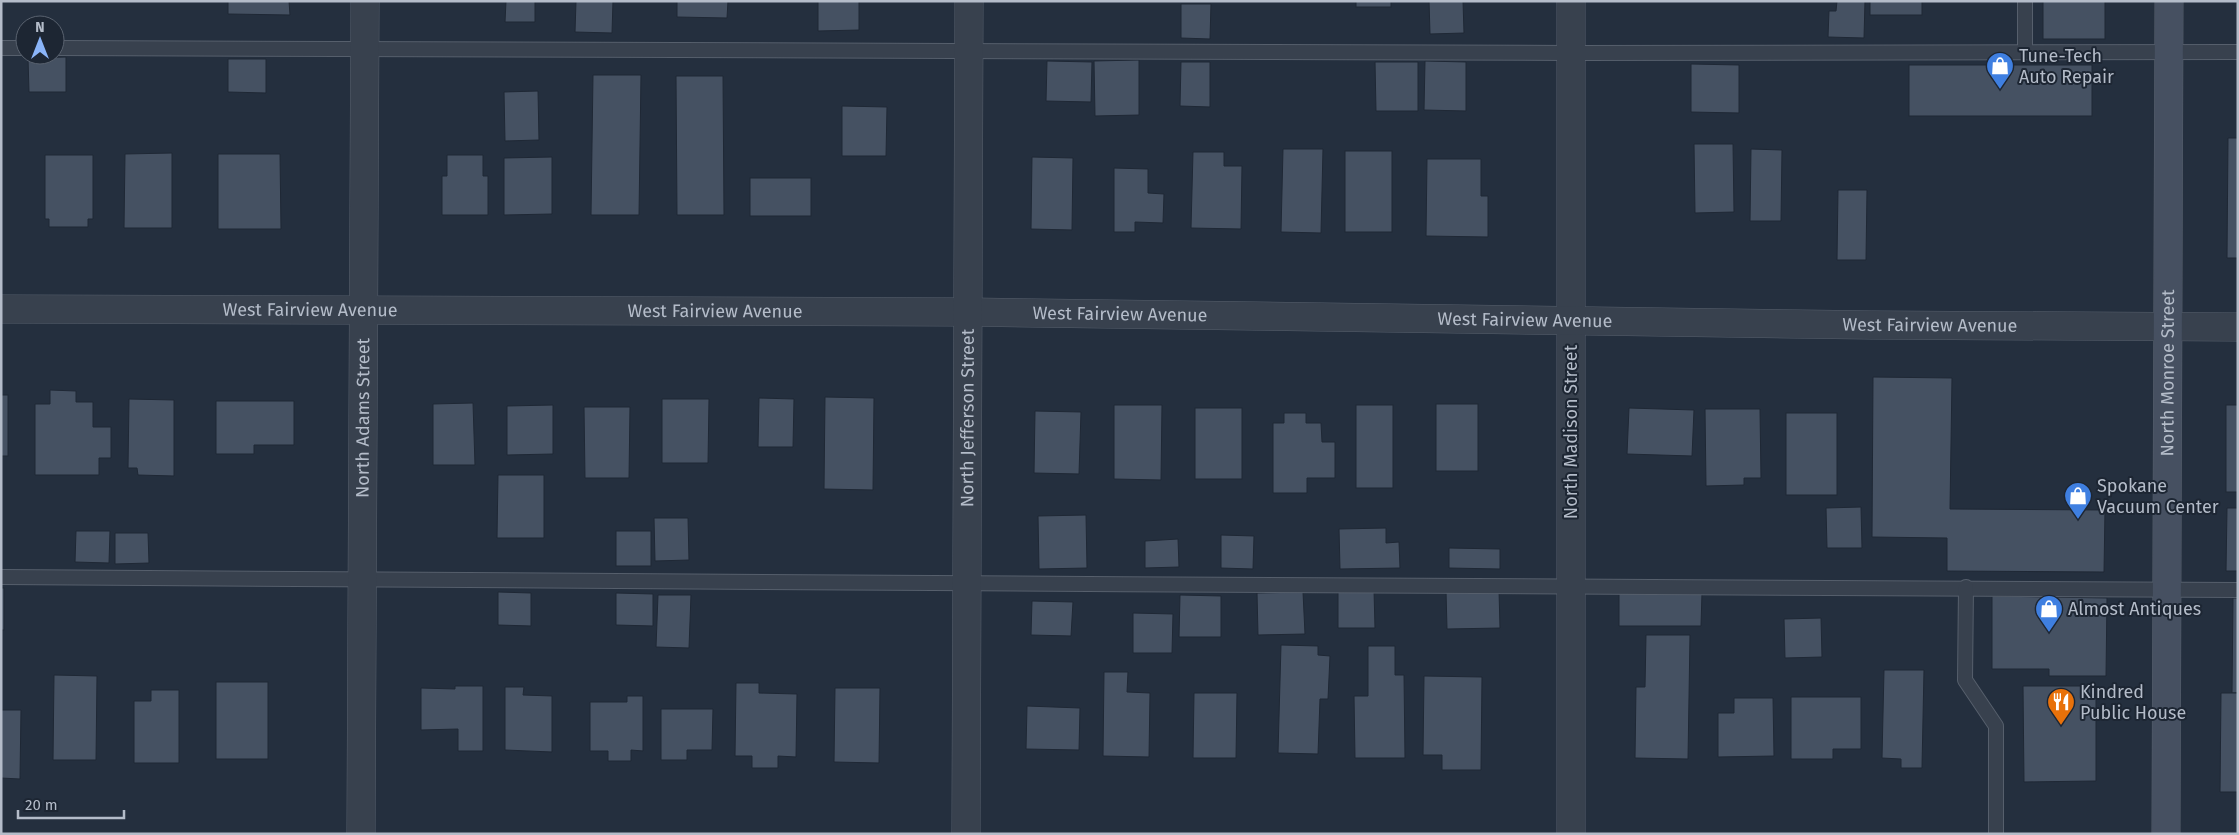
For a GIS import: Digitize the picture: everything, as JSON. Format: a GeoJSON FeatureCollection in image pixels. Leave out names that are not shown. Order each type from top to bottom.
{"type":"FeatureCollection","features":[{"type":"Feature","properties":{"kind":"main road","name":"North Monroe Street"},"geometry":{"type":"LineString","coordinates":[[2166,834],[2169,1]]}},
{"type":"Feature","properties":{"kind":"street","name":"North Adams Street"},"geometry":{"type":"LineString","coordinates":[[362,834],[365,1]]}},
{"type":"Feature","properties":{"kind":"street","name":"North Jefferson Street"},"geometry":{"type":"LineString","coordinates":[[966,834],[969,1]]}},
{"type":"Feature","properties":{"kind":"street","name":"North Madison Street"},"geometry":{"type":"LineString","coordinates":[[1571,1],[1571,834]]}},
{"type":"Feature","properties":{"kind":"street","name":"West Fairview Avenue"},"geometry":{"type":"LineString","coordinates":[[1,309],[968,312],[1571,321],[2168,328],[2238,327]]}},
{"type":"Feature","properties":{"kind":"lane"},"geometry":{"type":"LineString","coordinates":[[2024,1],[2024,52]]}},
{"type":"Feature","properties":{"kind":"lane"},"geometry":{"type":"LineString","coordinates":[[1,48],[15,48]]}},
{"type":"Feature","properties":{"kind":"lane"},"geometry":{"type":"LineString","coordinates":[[65,48],[1571,53],[2238,52]]}},
{"type":"Feature","properties":{"kind":"lane"},"geometry":{"type":"LineString","coordinates":[[1,577],[967,585],[1571,585],[2238,590]]}},
{"type":"Feature","properties":{"kind":"lane"},"geometry":{"type":"LineString","coordinates":[[1966,587],[1965,680],[1996,726],[1996,834]]}},
{"type":"Feature","properties":{"kind":"building"},"geometry":{"type":"Polygon","coordinates":[[[228,1],[289,1],[290,15],[228,14],[228,1]]]}},
{"type":"Feature","properties":{"kind":"building"},"geometry":{"type":"Polygon","coordinates":[[[506,1],[535,1],[535,22],[505,22],[506,1]]]}},
{"type":"Feature","properties":{"kind":"building"},"geometry":{"type":"Polygon","coordinates":[[[576,1],[613,1],[612,33],[575,32],[576,1]]]}},
{"type":"Feature","properties":{"kind":"building"},"geometry":{"type":"Polygon","coordinates":[[[677,1],[728,1],[727,18],[677,17],[677,1]]]}},
{"type":"Feature","properties":{"kind":"building"},"geometry":{"type":"Polygon","coordinates":[[[818,1],[859,1],[859,30],[818,31],[818,1]]]}},
{"type":"Feature","properties":{"kind":"building"},"geometry":{"type":"Polygon","coordinates":[[[1356,1],[1391,1],[1391,7],[1356,7],[1356,1]]]}},
{"type":"Feature","properties":{"kind":"building"},"geometry":{"type":"Polygon","coordinates":[[[1429,1],[1463,1],[1464,33],[1430,34],[1429,1]]]}},
{"type":"Feature","properties":{"kind":"building"},"geometry":{"type":"Polygon","coordinates":[[[1837,1],[1865,1],[1864,38],[1828,37],[1829,11],[1836,11],[1837,1]]]}},
{"type":"Feature","properties":{"kind":"building"},"geometry":{"type":"Polygon","coordinates":[[[1870,1],[1922,1],[1922,15],[1870,15],[1870,1]]]}},
{"type":"Feature","properties":{"kind":"building"},"geometry":{"type":"Polygon","coordinates":[[[2043,1],[2105,1],[2105,39],[2043,39],[2043,1]]]}},
{"type":"Feature","properties":{"kind":"building"},"geometry":{"type":"Polygon","coordinates":[[[1181,4],[1211,4],[1210,39],[1181,38],[1181,4]]]}},
{"type":"Feature","properties":{"kind":"building"},"geometry":{"type":"Polygon","coordinates":[[[65,57],[66,92],[29,92],[28,65],[65,65],[65,57]]]}},
{"type":"Feature","properties":{"kind":"building"},"geometry":{"type":"Polygon","coordinates":[[[228,59],[266,59],[266,93],[228,92],[228,59]]]}},
{"type":"Feature","properties":{"kind":"building"},"geometry":{"type":"Polygon","coordinates":[[[1139,60],[1139,115],[1095,116],[1094,61],[1139,60]]]}},
{"type":"Feature","properties":{"kind":"building"},"geometry":{"type":"Polygon","coordinates":[[[1047,61],[1092,62],[1091,102],[1046,101],[1047,61]]]}},
{"type":"Feature","properties":{"kind":"building"},"geometry":{"type":"Polygon","coordinates":[[[1425,61],[1466,62],[1466,111],[1424,110],[1425,61]]]}},
{"type":"Feature","properties":{"kind":"building"},"geometry":{"type":"Polygon","coordinates":[[[1181,62],[1210,62],[1210,107],[1180,106],[1181,62]]]}},
{"type":"Feature","properties":{"kind":"building"},"geometry":{"type":"Polygon","coordinates":[[[1375,62],[1418,62],[1418,111],[1376,111],[1375,62]]]}},
{"type":"Feature","properties":{"kind":"building"},"geometry":{"type":"Polygon","coordinates":[[[1691,64],[1739,65],[1739,113],[1691,112],[1691,64]]]}},
{"type":"Feature","properties":{"kind":"building","name":"Tune-Tech Auto Repair"},"geometry":{"type":"Polygon","coordinates":[[[1909,65],[2092,65],[2092,116],[1909,116],[1909,65]]]}},
{"type":"Feature","properties":{"kind":"building"},"geometry":{"type":"Polygon","coordinates":[[[593,75],[641,75],[639,215],[591,215],[593,75]]]}},
{"type":"Feature","properties":{"kind":"building"},"geometry":{"type":"Polygon","coordinates":[[[676,76],[723,76],[724,215],[677,215],[676,76]]]}},
{"type":"Feature","properties":{"kind":"building"},"geometry":{"type":"Polygon","coordinates":[[[538,91],[539,140],[505,141],[504,92],[538,91]]]}},
{"type":"Feature","properties":{"kind":"building"},"geometry":{"type":"Polygon","coordinates":[[[842,106],[887,107],[886,156],[842,156],[842,106]]]}},
{"type":"Feature","properties":{"kind":"building"},"geometry":{"type":"Polygon","coordinates":[[[2228,138],[2238,138],[2238,258],[2227,258],[2228,138]]]}},
{"type":"Feature","properties":{"kind":"building"},"geometry":{"type":"Polygon","coordinates":[[[1694,144],[1733,144],[1734,212],[1695,213],[1694,144]]]}},
{"type":"Feature","properties":{"kind":"building"},"geometry":{"type":"Polygon","coordinates":[[[1283,149],[1323,149],[1321,233],[1281,232],[1283,149]]]}},
{"type":"Feature","properties":{"kind":"building"},"geometry":{"type":"Polygon","coordinates":[[[1751,149],[1782,150],[1781,221],[1750,221],[1751,149]]]}},
{"type":"Feature","properties":{"kind":"building"},"geometry":{"type":"Polygon","coordinates":[[[1345,151],[1392,151],[1392,232],[1345,232],[1345,151]]]}},
{"type":"Feature","properties":{"kind":"building"},"geometry":{"type":"Polygon","coordinates":[[[1193,152],[1224,152],[1224,166],[1242,166],[1241,229],[1191,228],[1193,152]]]}},
{"type":"Feature","properties":{"kind":"building"},"geometry":{"type":"Polygon","coordinates":[[[172,153],[172,228],[124,228],[125,154],[172,153]]]}},
{"type":"Feature","properties":{"kind":"building"},"geometry":{"type":"Polygon","coordinates":[[[218,154],[280,154],[281,229],[218,229],[218,154]]]}},
{"type":"Feature","properties":{"kind":"building"},"geometry":{"type":"Polygon","coordinates":[[[45,155],[93,155],[93,219],[88,219],[88,227],[49,227],[49,219],[45,219],[45,155]]]}},
{"type":"Feature","properties":{"kind":"building"},"geometry":{"type":"Polygon","coordinates":[[[447,155],[483,155],[483,176],[488,176],[488,215],[442,215],[442,176],[447,176],[447,155]]]}},
{"type":"Feature","properties":{"kind":"building"},"geometry":{"type":"Polygon","coordinates":[[[552,157],[552,214],[504,215],[504,158],[552,157]]]}},
{"type":"Feature","properties":{"kind":"building"},"geometry":{"type":"Polygon","coordinates":[[[1032,157],[1073,158],[1072,230],[1031,229],[1032,157]]]}},
{"type":"Feature","properties":{"kind":"building"},"geometry":{"type":"Polygon","coordinates":[[[1427,159],[1481,159],[1481,196],[1488,196],[1488,237],[1426,236],[1427,159]]]}},
{"type":"Feature","properties":{"kind":"building"},"geometry":{"type":"Polygon","coordinates":[[[1114,168],[1148,169],[1148,193],[1164,194],[1163,223],[1135,222],[1135,232],[1114,232],[1114,168]]]}},
{"type":"Feature","properties":{"kind":"building"},"geometry":{"type":"Polygon","coordinates":[[[750,178],[811,178],[811,216],[750,216],[750,178]]]}},
{"type":"Feature","properties":{"kind":"building"},"geometry":{"type":"Polygon","coordinates":[[[1838,190],[1867,190],[1866,260],[1837,260],[1838,190]]]}},
{"type":"Feature","properties":{"kind":"building"},"geometry":{"type":"Polygon","coordinates":[[[1873,377],[1952,378],[1950,509],[2105,510],[2104,572],[1947,571],[1947,538],[1872,537],[1873,377]]]}},
{"type":"Feature","properties":{"kind":"building"},"geometry":{"type":"Polygon","coordinates":[[[50,390],[76,391],[76,402],[93,402],[93,427],[111,427],[111,458],[99,458],[99,475],[35,475],[35,404],[50,404],[50,390]]]}},
{"type":"Feature","properties":{"kind":"building"},"geometry":{"type":"Polygon","coordinates":[[[1,395],[8,395],[8,456],[1,456],[1,395]]]}},
{"type":"Feature","properties":{"kind":"building"},"geometry":{"type":"Polygon","coordinates":[[[825,397],[874,398],[873,490],[824,489],[825,397]]]}},
{"type":"Feature","properties":{"kind":"building"},"geometry":{"type":"Polygon","coordinates":[[[759,398],[794,399],[793,447],[758,447],[759,398]]]}},
{"type":"Feature","properties":{"kind":"building"},"geometry":{"type":"Polygon","coordinates":[[[129,399],[174,400],[174,476],[138,475],[137,468],[128,468],[129,399]]]}},
{"type":"Feature","properties":{"kind":"building"},"geometry":{"type":"Polygon","coordinates":[[[662,399],[709,399],[708,463],[662,463],[662,399]]]}},
{"type":"Feature","properties":{"kind":"building"},"geometry":{"type":"Polygon","coordinates":[[[216,401],[294,401],[294,445],[254,445],[254,454],[216,454],[216,401]]]}},
{"type":"Feature","properties":{"kind":"building"},"geometry":{"type":"Polygon","coordinates":[[[473,403],[475,465],[433,465],[433,404],[473,403]]]}},
{"type":"Feature","properties":{"kind":"building"},"geometry":{"type":"Polygon","coordinates":[[[1436,404],[1478,404],[1478,471],[1436,471],[1436,404]]]}},
{"type":"Feature","properties":{"kind":"building"},"geometry":{"type":"Polygon","coordinates":[[[553,405],[553,454],[507,455],[507,406],[553,405]]]}},
{"type":"Feature","properties":{"kind":"building"},"geometry":{"type":"Polygon","coordinates":[[[1114,405],[1162,405],[1161,480],[1114,479],[1114,405]]]}},
{"type":"Feature","properties":{"kind":"building"},"geometry":{"type":"Polygon","coordinates":[[[1356,405],[1393,405],[1393,488],[1356,488],[1356,405]]]}},
{"type":"Feature","properties":{"kind":"building"},"geometry":{"type":"Polygon","coordinates":[[[2226,405],[2238,405],[2238,492],[2226,492],[2226,405]]]}},
{"type":"Feature","properties":{"kind":"building"},"geometry":{"type":"Polygon","coordinates":[[[584,407],[630,407],[629,478],[585,478],[584,407]]]}},
{"type":"Feature","properties":{"kind":"building"},"geometry":{"type":"Polygon","coordinates":[[[1195,408],[1242,408],[1242,479],[1195,479],[1195,408]]]}},
{"type":"Feature","properties":{"kind":"building"},"geometry":{"type":"Polygon","coordinates":[[[1629,408],[1694,410],[1692,456],[1627,454],[1629,408]]]}},
{"type":"Feature","properties":{"kind":"building"},"geometry":{"type":"Polygon","coordinates":[[[1705,409],[1760,409],[1761,478],[1744,478],[1744,485],[1706,486],[1705,409]]]}},
{"type":"Feature","properties":{"kind":"building"},"geometry":{"type":"Polygon","coordinates":[[[1035,411],[1081,412],[1079,474],[1034,473],[1035,411]]]}},
{"type":"Feature","properties":{"kind":"building"},"geometry":{"type":"Polygon","coordinates":[[[1284,413],[1306,413],[1306,423],[1321,423],[1322,442],[1335,442],[1335,478],[1307,478],[1307,493],[1273,493],[1273,423],[1284,423],[1284,413]]]}},
{"type":"Feature","properties":{"kind":"building"},"geometry":{"type":"Polygon","coordinates":[[[1786,413],[1837,413],[1837,495],[1786,495],[1786,413]]]}},
{"type":"Feature","properties":{"kind":"building"},"geometry":{"type":"Polygon","coordinates":[[[498,475],[544,475],[544,538],[497,538],[498,475]]]}},
{"type":"Feature","properties":{"kind":"building"},"geometry":{"type":"Polygon","coordinates":[[[1861,507],[1862,548],[1827,548],[1826,508],[1861,507]]]}},
{"type":"Feature","properties":{"kind":"building"},"geometry":{"type":"Polygon","coordinates":[[[2227,508],[2238,508],[2238,571],[2226,571],[2227,508]]]}},
{"type":"Feature","properties":{"kind":"building"},"geometry":{"type":"Polygon","coordinates":[[[1086,515],[1087,568],[1039,569],[1038,516],[1086,515]]]}},
{"type":"Feature","properties":{"kind":"building"},"geometry":{"type":"Polygon","coordinates":[[[654,518],[688,518],[689,560],[655,561],[654,518]]]}},
{"type":"Feature","properties":{"kind":"building"},"geometry":{"type":"Polygon","coordinates":[[[1386,528],[1386,543],[1399,542],[1400,568],[1340,569],[1339,529],[1386,528]]]}},
{"type":"Feature","properties":{"kind":"building"},"geometry":{"type":"Polygon","coordinates":[[[76,531],[110,531],[109,563],[75,562],[76,531]]]}},
{"type":"Feature","properties":{"kind":"building"},"geometry":{"type":"Polygon","coordinates":[[[616,531],[651,531],[651,566],[616,566],[616,531]]]}},
{"type":"Feature","properties":{"kind":"building"},"geometry":{"type":"Polygon","coordinates":[[[115,533],[148,533],[149,563],[115,564],[115,533]]]}},
{"type":"Feature","properties":{"kind":"building"},"geometry":{"type":"Polygon","coordinates":[[[1221,535],[1254,536],[1253,569],[1221,568],[1221,535]]]}},
{"type":"Feature","properties":{"kind":"building"},"geometry":{"type":"Polygon","coordinates":[[[1178,539],[1179,567],[1145,568],[1145,541],[1178,539]]]}},
{"type":"Feature","properties":{"kind":"building"},"geometry":{"type":"Polygon","coordinates":[[[1449,548],[1500,549],[1500,569],[1449,568],[1449,548]]]}},
{"type":"Feature","properties":{"kind":"building"},"geometry":{"type":"Polygon","coordinates":[[[1,588],[4,588],[4,630],[1,630],[1,588]]]}},
{"type":"Feature","properties":{"kind":"building"},"geometry":{"type":"Polygon","coordinates":[[[1338,590],[1374,590],[1375,628],[1338,628],[1338,590]]]}},
{"type":"Feature","properties":{"kind":"building"},"geometry":{"type":"Polygon","coordinates":[[[1499,590],[1500,628],[1447,629],[1446,591],[1499,590]]]}},
{"type":"Feature","properties":{"kind":"building"},"geometry":{"type":"Polygon","coordinates":[[[498,592],[531,593],[531,626],[498,625],[498,592]]]}},
{"type":"Feature","properties":{"kind":"building"},"geometry":{"type":"Polygon","coordinates":[[[1303,592],[1305,634],[1258,635],[1257,593],[1303,592]]]}},
{"type":"Feature","properties":{"kind":"building"},"geometry":{"type":"Polygon","coordinates":[[[616,593],[653,594],[653,626],[616,625],[616,593]]]}},
{"type":"Feature","properties":{"kind":"building"},"geometry":{"type":"Polygon","coordinates":[[[1619,593],[1702,593],[1701,626],[1619,626],[1619,593]]]}},
{"type":"Feature","properties":{"kind":"building"},"geometry":{"type":"Polygon","coordinates":[[[658,595],[691,595],[689,648],[656,647],[658,595]]]}},
{"type":"Feature","properties":{"kind":"building"},"geometry":{"type":"Polygon","coordinates":[[[1180,595],[1221,596],[1221,637],[1179,637],[1180,595]]]}},
{"type":"Feature","properties":{"kind":"building","name":"Almost Antiques"},"geometry":{"type":"Polygon","coordinates":[[[1992,596],[2107,598],[2106,676],[2049,676],[2049,669],[1992,669],[1992,596]]]}},
{"type":"Feature","properties":{"kind":"building"},"geometry":{"type":"Polygon","coordinates":[[[2233,598],[2238,598],[2238,693],[2232,693],[2233,598]]]}},
{"type":"Feature","properties":{"kind":"building"},"geometry":{"type":"Polygon","coordinates":[[[1032,601],[1073,602],[1071,636],[1031,635],[1032,601]]]}},
{"type":"Feature","properties":{"kind":"building"},"geometry":{"type":"Polygon","coordinates":[[[1133,613],[1173,614],[1172,653],[1133,653],[1133,613]]]}},
{"type":"Feature","properties":{"kind":"building"},"geometry":{"type":"Polygon","coordinates":[[[1821,618],[1822,657],[1785,658],[1784,619],[1821,618]]]}},
{"type":"Feature","properties":{"kind":"building"},"geometry":{"type":"Polygon","coordinates":[[[1646,635],[1690,635],[1688,759],[1635,758],[1636,687],[1645,687],[1646,635]]]}},
{"type":"Feature","properties":{"kind":"building"},"geometry":{"type":"Polygon","coordinates":[[[1281,645],[1318,646],[1318,655],[1330,656],[1328,699],[1320,699],[1318,754],[1278,753],[1281,645]]]}},
{"type":"Feature","properties":{"kind":"building"},"geometry":{"type":"Polygon","coordinates":[[[1368,646],[1395,646],[1395,675],[1404,675],[1405,758],[1355,758],[1354,696],[1368,696],[1368,646]]]}},
{"type":"Feature","properties":{"kind":"building"},"geometry":{"type":"Polygon","coordinates":[[[1884,670],[1924,670],[1922,768],[1901,768],[1901,759],[1882,758],[1884,670]]]}},
{"type":"Feature","properties":{"kind":"building"},"geometry":{"type":"Polygon","coordinates":[[[1104,672],[1128,672],[1127,692],[1150,693],[1149,757],[1103,756],[1104,672]]]}},
{"type":"Feature","properties":{"kind":"building"},"geometry":{"type":"Polygon","coordinates":[[[54,675],[97,676],[96,760],[53,760],[54,675]]]}},
{"type":"Feature","properties":{"kind":"building"},"geometry":{"type":"Polygon","coordinates":[[[1424,676],[1482,677],[1481,770],[1442,770],[1442,755],[1423,755],[1424,676]]]}},
{"type":"Feature","properties":{"kind":"building"},"geometry":{"type":"Polygon","coordinates":[[[216,682],[268,682],[268,759],[216,759],[216,682]]]}},
{"type":"Feature","properties":{"kind":"building"},"geometry":{"type":"Polygon","coordinates":[[[736,683],[759,683],[759,693],[797,694],[796,757],[778,756],[778,768],[752,768],[752,756],[735,756],[736,683]]]}},
{"type":"Feature","properties":{"kind":"building"},"geometry":{"type":"Polygon","coordinates":[[[455,686],[483,686],[483,751],[458,751],[458,729],[421,730],[421,688],[455,689],[455,686]]]}},
{"type":"Feature","properties":{"kind":"building"},"geometry":{"type":"Polygon","coordinates":[[[2023,686],[2096,686],[2096,781],[2024,782],[2023,686]]]}},
{"type":"Feature","properties":{"kind":"building"},"geometry":{"type":"Polygon","coordinates":[[[505,687],[524,687],[523,695],[552,696],[552,752],[505,750],[505,687]]]}},
{"type":"Feature","properties":{"kind":"building"},"geometry":{"type":"Polygon","coordinates":[[[835,688],[880,688],[879,763],[834,762],[835,688]]]}},
{"type":"Feature","properties":{"kind":"building"},"geometry":{"type":"Polygon","coordinates":[[[151,690],[179,690],[179,763],[134,763],[134,701],[151,701],[151,690]]]}},
{"type":"Feature","properties":{"kind":"building"},"geometry":{"type":"Polygon","coordinates":[[[1194,693],[1237,693],[1236,758],[1193,758],[1194,693]]]}},
{"type":"Feature","properties":{"kind":"building"},"geometry":{"type":"Polygon","coordinates":[[[2221,693],[2238,693],[2238,792],[2220,792],[2221,693]]]}},
{"type":"Feature","properties":{"kind":"building"},"geometry":{"type":"Polygon","coordinates":[[[627,696],[643,696],[643,751],[631,750],[631,761],[608,761],[608,751],[590,751],[590,702],[627,702],[627,696]]]}},
{"type":"Feature","properties":{"kind":"building"},"geometry":{"type":"Polygon","coordinates":[[[1791,697],[1861,697],[1861,749],[1833,749],[1833,759],[1791,759],[1791,697]]]}},
{"type":"Feature","properties":{"kind":"building"},"geometry":{"type":"Polygon","coordinates":[[[1734,698],[1773,698],[1774,756],[1718,757],[1718,713],[1734,713],[1734,698]]]}},
{"type":"Feature","properties":{"kind":"building"},"geometry":{"type":"Polygon","coordinates":[[[1027,706],[1080,708],[1079,750],[1026,749],[1027,706]]]}},
{"type":"Feature","properties":{"kind":"building"},"geometry":{"type":"Polygon","coordinates":[[[661,709],[713,709],[712,750],[687,750],[687,760],[661,760],[661,709]]]}},
{"type":"Feature","properties":{"kind":"building"},"geometry":{"type":"Polygon","coordinates":[[[1,710],[21,710],[20,779],[1,778],[1,710]]]}},
{"type":"Feature","properties":{"kind":"place","name":"Tune-Tech Auto Repair"},"geometry":{"type":"Point","coordinates":[2000,90]}},
{"type":"Feature","properties":{"kind":"place","name":"Spokane Vacuum Center"},"geometry":{"type":"Point","coordinates":[2078,520]}},
{"type":"Feature","properties":{"kind":"place","name":"Almost Antiques"},"geometry":{"type":"Point","coordinates":[2049,633]}},
{"type":"Feature","properties":{"kind":"place","name":"Kindred Public House"},"geometry":{"type":"Point","coordinates":[2061,726]}}]}
